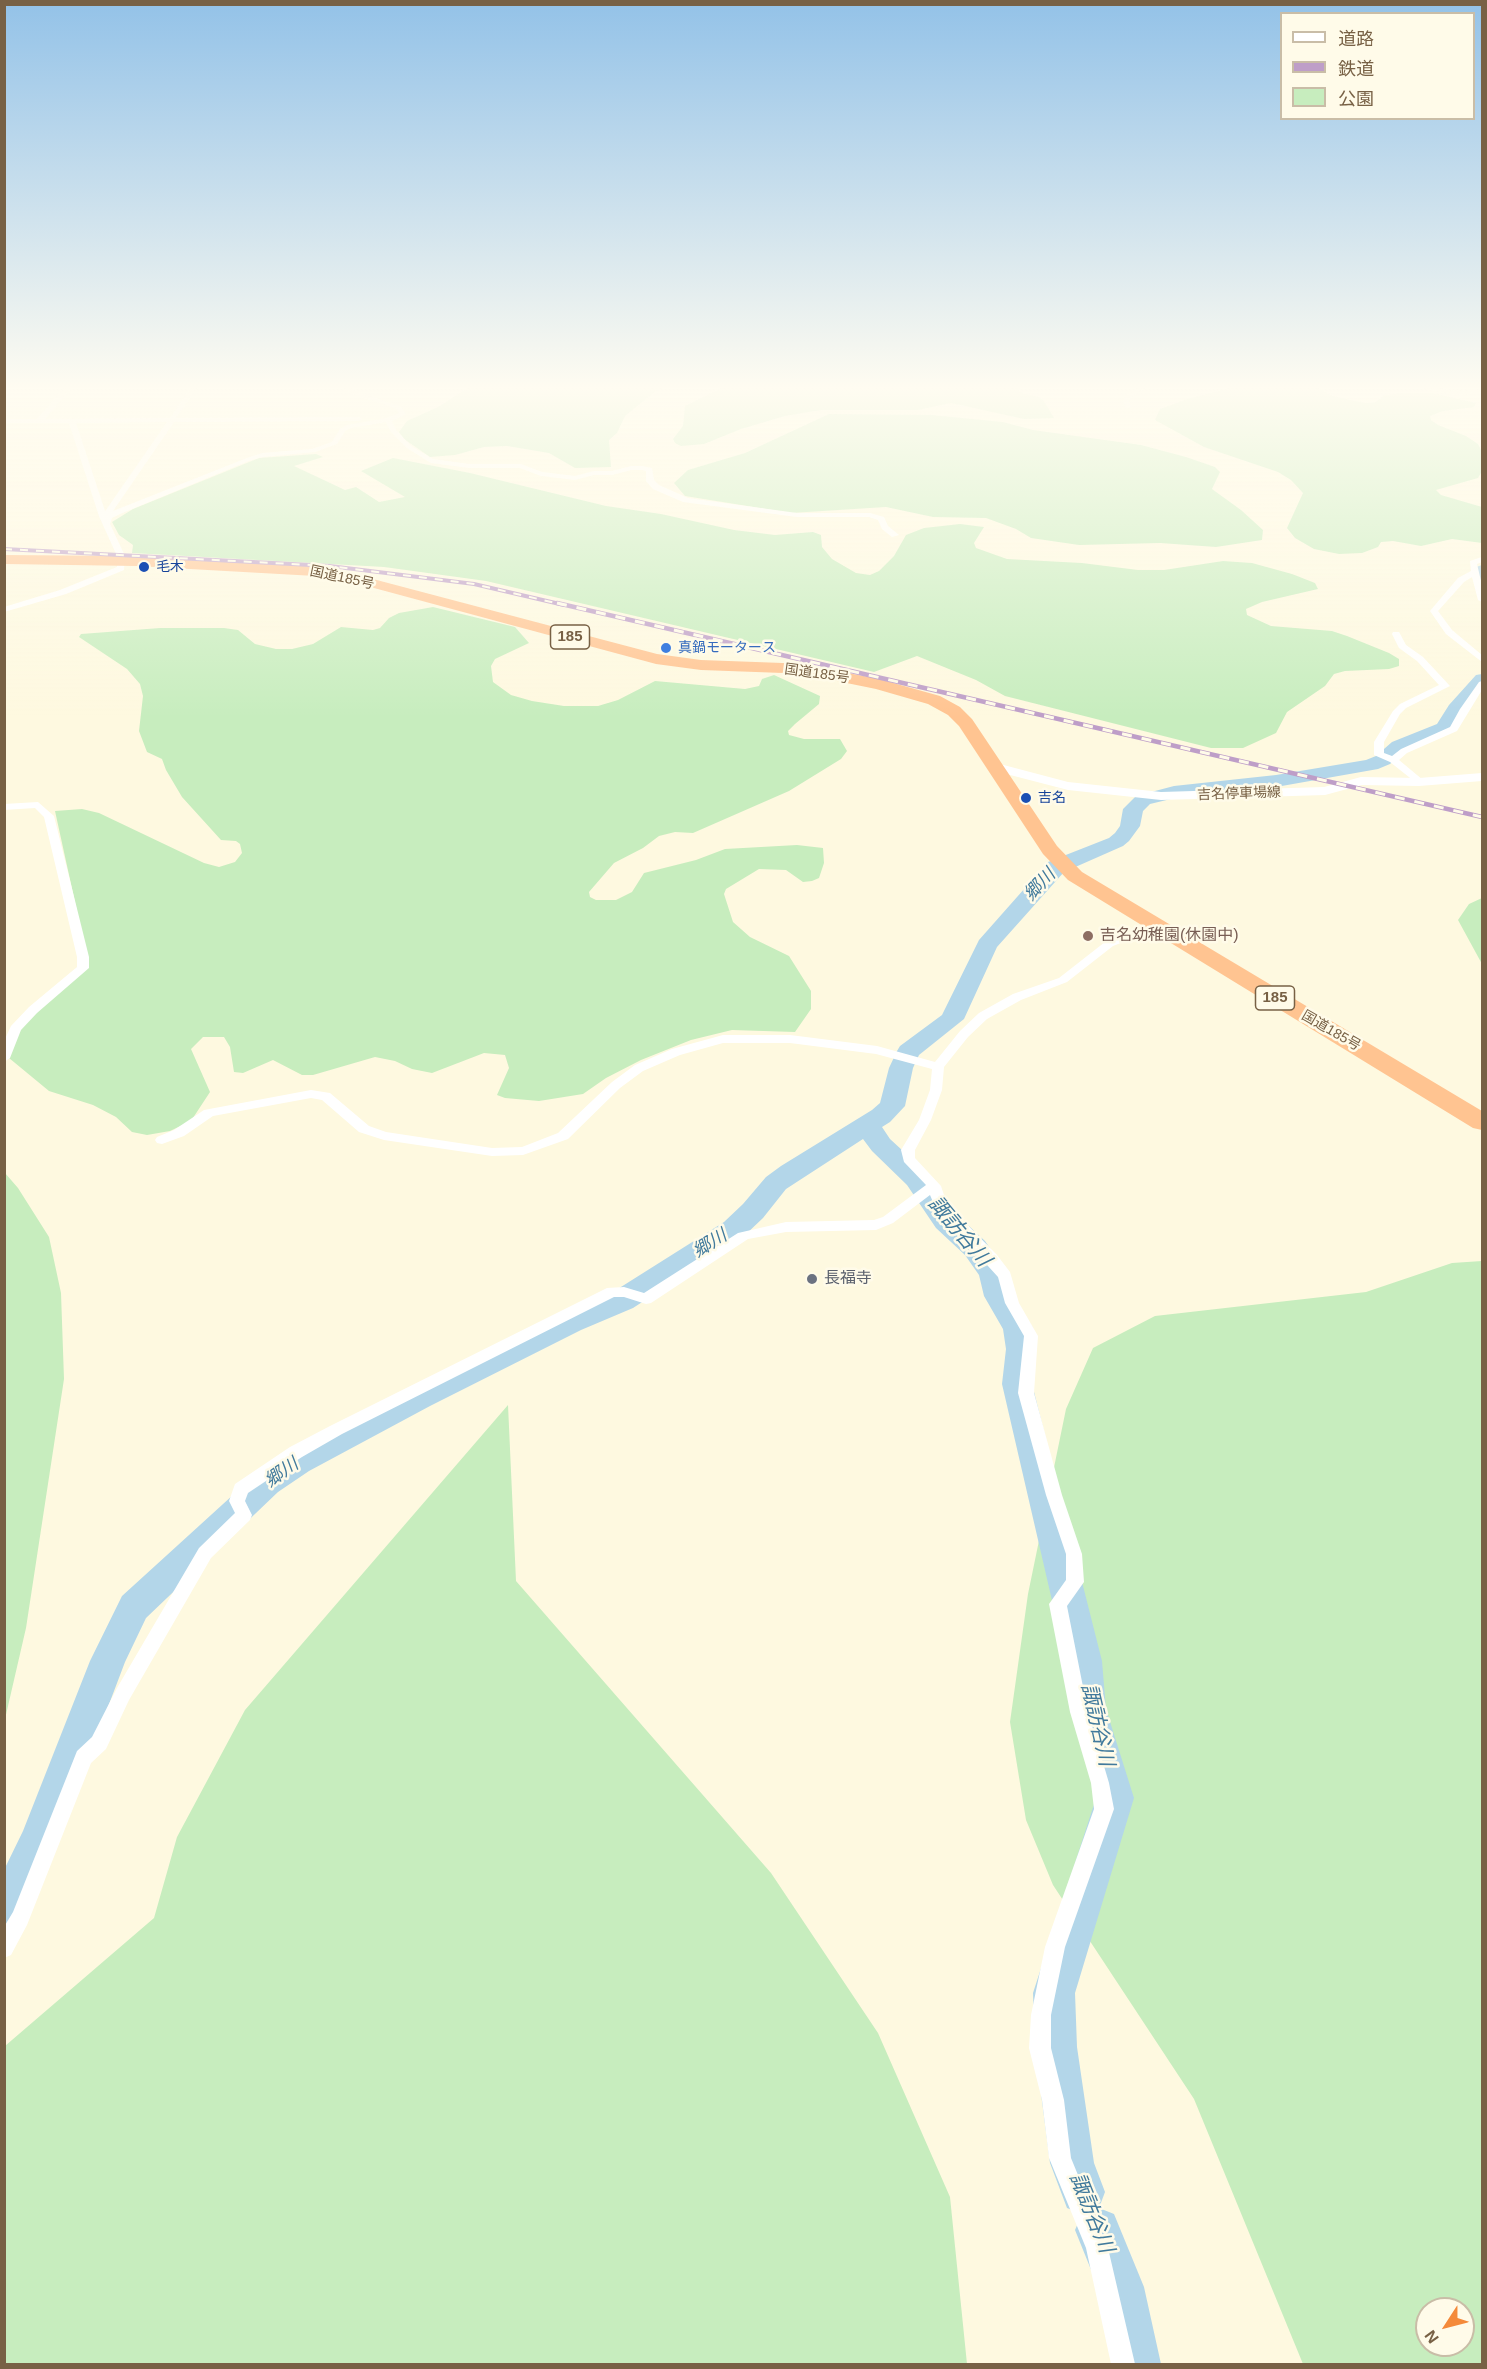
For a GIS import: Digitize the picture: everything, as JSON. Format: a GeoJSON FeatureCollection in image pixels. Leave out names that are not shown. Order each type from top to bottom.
{"type":"FeatureCollection","features":[{"type":"Feature","properties":{"kind":"highway","name":"国道185号"},"geometry":{"type":"LineString","coordinates":[[4,559],[122,560],[275,567],[332,574],[656,659],[701,665],[802,670],[879,684],[923,696],[954,711],[966,723],[1064,865],[1089,886],[1482,1122]]}},
{"type":"Feature","properties":{"kind":"main road","name":"吉名停車場線"},"geometry":{"type":"LineString","coordinates":[[996,767],[1068,786],[1155,796],[1325,790],[1361,781],[1419,782],[1482,777]]}},
{"type":"Feature","properties":{"kind":"street"},"geometry":{"type":"LineString","coordinates":[[4,610],[103,577],[121,568],[122,560],[97,497]]}},
{"type":"Feature","properties":{"kind":"street"},"geometry":{"type":"LineString","coordinates":[[105,520],[120,497]]}},
{"type":"Feature","properties":{"kind":"street"},"geometry":{"type":"LineString","coordinates":[[105,520],[117,512],[155,497]]}},
{"type":"Feature","properties":{"kind":"street"},"geometry":{"type":"LineString","coordinates":[[679,497],[686,500],[797,515],[870,515],[881,519],[885,527],[895,535]]}},
{"type":"Feature","properties":{"kind":"street"},"geometry":{"type":"LineString","coordinates":[[1482,559],[1473,563],[1482,600]]}},
{"type":"Feature","properties":{"kind":"street"},"geometry":{"type":"LineString","coordinates":[[1474,572],[1461,580],[1434,611],[1449,632],[1482,659]]}},
{"type":"Feature","properties":{"kind":"street"},"geometry":{"type":"LineString","coordinates":[[1396,634],[1402,646],[1420,659],[1445,688],[1403,706],[1396,713],[1379,742],[1379,755],[1389,759],[1419,782]]}},
{"type":"Feature","properties":{"kind":"street"},"geometry":{"type":"LineString","coordinates":[[1389,759],[1454,729],[1482,679]]}},
{"type":"Feature","properties":{"kind":"street"},"geometry":{"type":"LineString","coordinates":[[4,807],[38,805],[42,806],[49,816],[83,957],[83,968],[33,1010],[15,1029],[4,1058]]}},
{"type":"Feature","properties":{"kind":"street"},"geometry":{"type":"LineString","coordinates":[[1123,2364],[1097,2248],[1060,2158],[1053,2100],[1040,2048],[1041,2015],[1055,1947],[1104,1809],[1100,1783],[1079,1712],[1058,1604],[1076,1582],[1074,1554],[1054,1495],[1026,1392],[1031,1336],[1012,1303],[1005,1276],[929,1191],[909,1159],[908,1150],[925,1120],[936,1090],[938,1067],[964,1034],[983,1016],[1017,997],[1063,980],[1109,944],[1155,926]]}},
{"type":"Feature","properties":{"kind":"street"},"geometry":{"type":"LineString","coordinates":[[162,1140],[179,1133],[209,1113],[311,1094],[326,1096],[364,1129],[384,1136],[492,1152],[523,1151],[563,1136],[616,1085],[639,1068],[705,1043],[723,1039],[790,1040],[877,1050],[938,1067]]}},
{"type":"Feature","properties":{"kind":"street"},"geometry":{"type":"LineString","coordinates":[[4,1948],[20,1918],[84,1757],[99,1743],[123,1694],[205,1553],[244,1515],[239,1505],[241,1489],[296,1452],[612,1292],[624,1292],[646,1299],[743,1236],[786,1227],[876,1225],[929,1191]]}},
{"type":"Feature","properties":{"kind":"green space"},"geometry":{"type":"Polygon","coordinates":[[[164,497],[371,497],[379,502],[404,497],[567,497],[734,530],[775,535],[813,532],[821,535],[822,547],[832,559],[856,573],[870,575],[879,571],[894,556],[906,535],[924,528],[960,524],[984,527],[974,543],[976,548],[1007,559],[1082,563],[1138,570],[1164,570],[1223,561],[1252,563],[1292,574],[1315,583],[1318,589],[1262,602],[1246,609],[1247,615],[1271,626],[1332,631],[1347,636],[1389,653],[1399,659],[1399,666],[1334,674],[1325,686],[1287,712],[1276,733],[1243,748],[1211,748],[1005,696],[976,680],[917,656],[874,672],[486,581],[384,567],[132,553],[133,545],[119,535],[112,522],[133,509],[164,497]]]}},
{"type":"Feature","properties":{"kind":"green space"},"geometry":{"type":"Polygon","coordinates":[[[688,497],[1222,497],[1263,530],[1262,540],[1216,547],[1160,543],[1079,545],[1031,538],[1016,529],[986,518],[933,517],[886,507],[791,513],[688,497]]]}},
{"type":"Feature","properties":{"kind":"green space"},"geometry":{"type":"Polygon","coordinates":[[[1301,497],[1446,497],[1482,507],[1482,543],[1452,539],[1421,546],[1393,541],[1381,542],[1378,547],[1362,553],[1339,554],[1314,549],[1295,538],[1287,528],[1301,497]]]}},
{"type":"Feature","properties":{"kind":"green space"},"geometry":{"type":"Polygon","coordinates":[[[433,607],[515,627],[529,643],[495,659],[491,666],[493,682],[511,695],[532,701],[564,706],[598,706],[618,700],[655,681],[745,689],[759,686],[762,679],[774,675],[820,696],[819,704],[788,731],[789,735],[804,739],[840,739],[847,751],[841,759],[789,791],[693,833],[675,832],[659,836],[643,848],[614,863],[589,892],[590,897],[596,900],[616,900],[632,892],[644,873],[696,860],[725,849],[797,845],[823,848],[824,863],[819,878],[803,882],[786,870],[759,869],[726,889],[724,894],[733,922],[750,937],[789,956],[811,991],[811,1009],[795,1032],[732,1030],[691,1040],[641,1060],[606,1078],[583,1094],[539,1101],[505,1098],[497,1095],[509,1068],[505,1055],[484,1053],[432,1073],[375,1057],[313,1075],[302,1075],[273,1060],[243,1073],[234,1072],[230,1047],[224,1037],[203,1037],[191,1049],[210,1092],[191,1121],[170,1131],[147,1135],[132,1132],[116,1117],[93,1105],[49,1091],[9,1058],[21,1026],[87,957],[55,811],[82,809],[99,813],[204,863],[219,867],[235,862],[242,853],[240,844],[236,841],[221,840],[182,797],[162,759],[147,752],[139,731],[143,696],[140,684],[127,669],[79,637],[81,634],[160,628],[224,628],[238,630],[255,644],[276,649],[292,649],[313,644],[341,627],[373,630],[380,628],[389,618],[399,613],[433,607]]]}},
{"type":"Feature","properties":{"kind":"green space"},"geometry":{"type":"Polygon","coordinates":[[[1482,898],[1482,964],[1458,920],[1469,904],[1482,898]]]}},
{"type":"Feature","properties":{"kind":"green space"},"geometry":{"type":"Polygon","coordinates":[[[5,1173],[18,1188],[49,1237],[61,1293],[64,1379],[26,1628],[5,1719],[5,1173]]]}},
{"type":"Feature","properties":{"kind":"green space"},"geometry":{"type":"Polygon","coordinates":[[[1482,1261],[1482,2364],[1303,2364],[1194,2099],[1053,1885],[1026,1820],[1010,1722],[1028,1594],[1066,1409],[1093,1348],[1155,1316],[1366,1292],[1452,1263],[1482,1261]]]}},
{"type":"Feature","properties":{"kind":"green space"},"geometry":{"type":"Polygon","coordinates":[[[508,1405],[516,1581],[771,1873],[878,2033],[950,2197],[967,2364],[5,2364],[5,2046],[154,1918],[177,1837],[245,1710],[508,1405]]]}},
{"type":"Feature","properties":{"kind":"waterway","name":"郷川"},"geometry":{"type":"LineString","coordinates":[[1482,570],[1482,576]]}},
{"type":"Feature","properties":{"kind":"waterway","name":"郷川"},"geometry":{"type":"LineString","coordinates":[[4,1915],[39,1839],[108,1661],[134,1607],[267,1483],[298,1462],[419,1398],[571,1322],[623,1300],[734,1229],[753,1211],[776,1183],[790,1172],[881,1116],[892,1106],[901,1068],[909,1051],[952,1019],[987,945],[1056,867],[1116,842],[1122,837],[1130,826],[1133,809],[1143,800],[1174,792],[1276,781],[1371,765],[1383,760],[1399,746],[1444,728],[1456,709],[1482,679]]}},
{"type":"Feature","properties":{"kind":"waterway","name":"諏訪谷川"},"geometry":{"type":"LineString","coordinates":[[867,1126],[881,1145],[917,1179],[946,1221],[975,1248],[993,1273],[998,1296],[1018,1328],[1021,1349],[1017,1384],[1084,1661],[1088,1709],[1115,1798],[1054,1993],[1056,2047],[1072,2163],[1083,2192]]}},
{"type":"Feature","properties":{"kind":"waterway","name":"諏訪谷川"},"geometry":{"type":"LineString","coordinates":[[1098,2230],[1121,2287],[1137,2364]]}},
{"type":"Feature","properties":{"kind":"railway"},"geometry":{"type":"LineString","coordinates":[[4,549],[330,566],[474,584],[564,605]]}},
{"type":"Feature","properties":{"kind":"railway"},"geometry":{"type":"LineString","coordinates":[[557,603],[1482,817]]}},
{"type":"Feature","properties":{"kind":"place","name":"毛木"},"geometry":{"type":"Point","coordinates":[144,567]}},
{"type":"Feature","properties":{"kind":"place","name":"真鍋モータース"},"geometry":{"type":"Point","coordinates":[666,648]}},
{"type":"Feature","properties":{"kind":"place","name":"吉名"},"geometry":{"type":"Point","coordinates":[1026,798]}},
{"type":"Feature","properties":{"kind":"place","name":"吉名幼稚園(休園中)"},"geometry":{"type":"Point","coordinates":[1088,936]}},
{"type":"Feature","properties":{"kind":"place","name":"長福寺"},"geometry":{"type":"Point","coordinates":[812,1279]}}]}
